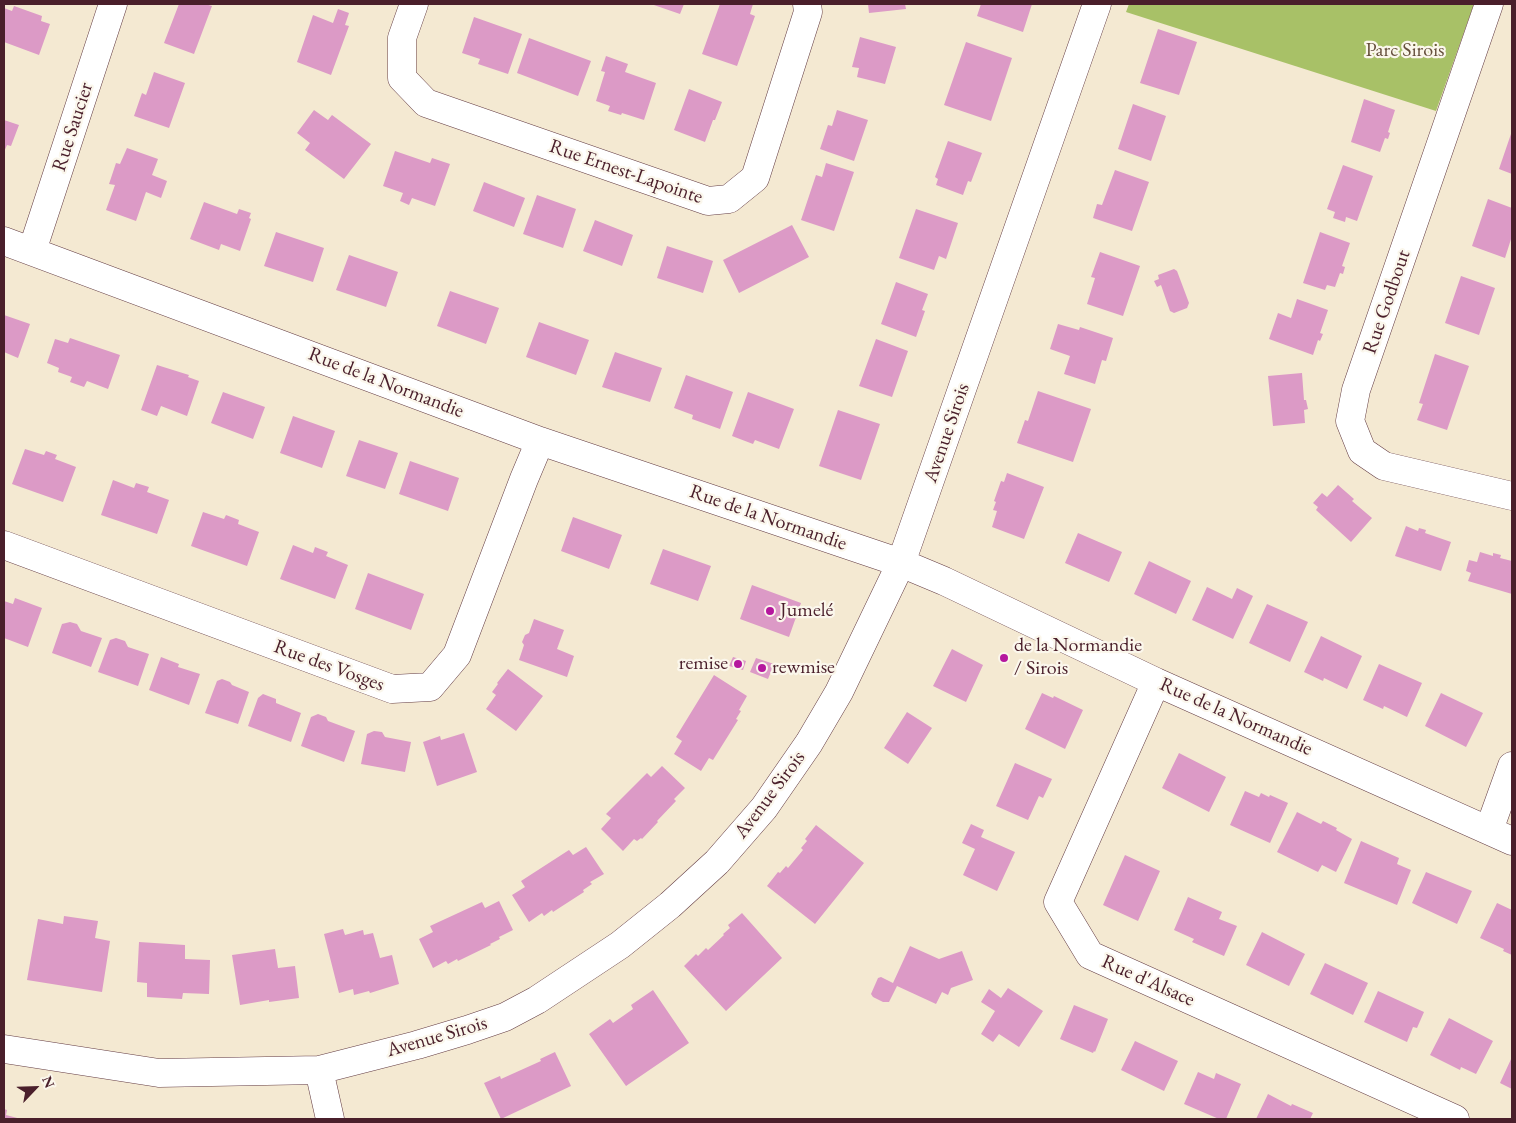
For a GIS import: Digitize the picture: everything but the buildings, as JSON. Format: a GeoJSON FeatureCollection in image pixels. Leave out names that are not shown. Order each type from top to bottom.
{"type":"FeatureCollection","features":[{"type":"Feature","properties":{"kind":"street","name":"Rue Saucier"},"geometry":{"type":"LineString","coordinates":[[32,251],[113,4]]}},
{"type":"Feature","properties":{"kind":"street","name":"Rue Ernest-Lapointe"},"geometry":{"type":"LineString","coordinates":[[414,4],[402,38],[402,78],[426,103],[708,201],[729,199],[755,178],[808,12],[807,4]]}},
{"type":"Feature","properties":{"kind":"street","name":"Avenue Sirois"},"geometry":{"type":"LineString","coordinates":[[4,1049],[159,1073],[318,1070],[417,1045],[505,1017],[537,1000],[620,945],[670,906],[717,862],[758,814],[809,743],[839,692],[902,563],[1097,4]]}},
{"type":"Feature","properties":{"kind":"street","name":"Rue Godbout"},"geometry":{"type":"LineString","coordinates":[[1489,4],[1356,390],[1350,421],[1362,450],[1384,466],[1512,496]]}},
{"type":"Feature","properties":{"kind":"street","name":"Rue de la Normandie"},"geometry":{"type":"LineString","coordinates":[[4,241],[540,441],[902,563],[944,581],[1156,682],[1501,836]]}},
{"type":"Feature","properties":{"kind":"street","name":"Rue des Vosges"},"geometry":{"type":"LineString","coordinates":[[4,545],[392,689],[430,687],[457,655],[520,488],[540,441]]}},
{"type":"Feature","properties":{"kind":"street","name":"Rue d'Alsace"},"geometry":{"type":"LineString","coordinates":[[1156,682],[1058,902],[1090,955],[1455,1119]]}},
{"type":"Feature","properties":{"kind":"street"},"geometry":{"type":"LineString","coordinates":[[1501,836],[1512,766]]}},
{"type":"Feature","properties":{"kind":"street"},"geometry":{"type":"LineString","coordinates":[[318,1070],[330,1119]]}},
{"type":"Feature","properties":{"kind":"green space","name":"Parc Sirois"},"geometry":{"type":"Polygon","coordinates":[[[1129,4],[1474,4],[1436,111],[1126,12],[1129,4]]]}},
{"type":"Feature","properties":{"kind":"place","name":"Jumelé"},"geometry":{"type":"Point","coordinates":[770,611]}},
{"type":"Feature","properties":{"kind":"place","name":"de la Normandie / Sirois"},"geometry":{"type":"Point","coordinates":[1004,658]}},
{"type":"Feature","properties":{"kind":"place","name":"remise"},"geometry":{"type":"Point","coordinates":[738,664]}},
{"type":"Feature","properties":{"kind":"place","name":"rewmise"},"geometry":{"type":"Point","coordinates":[762,668]}}]}
